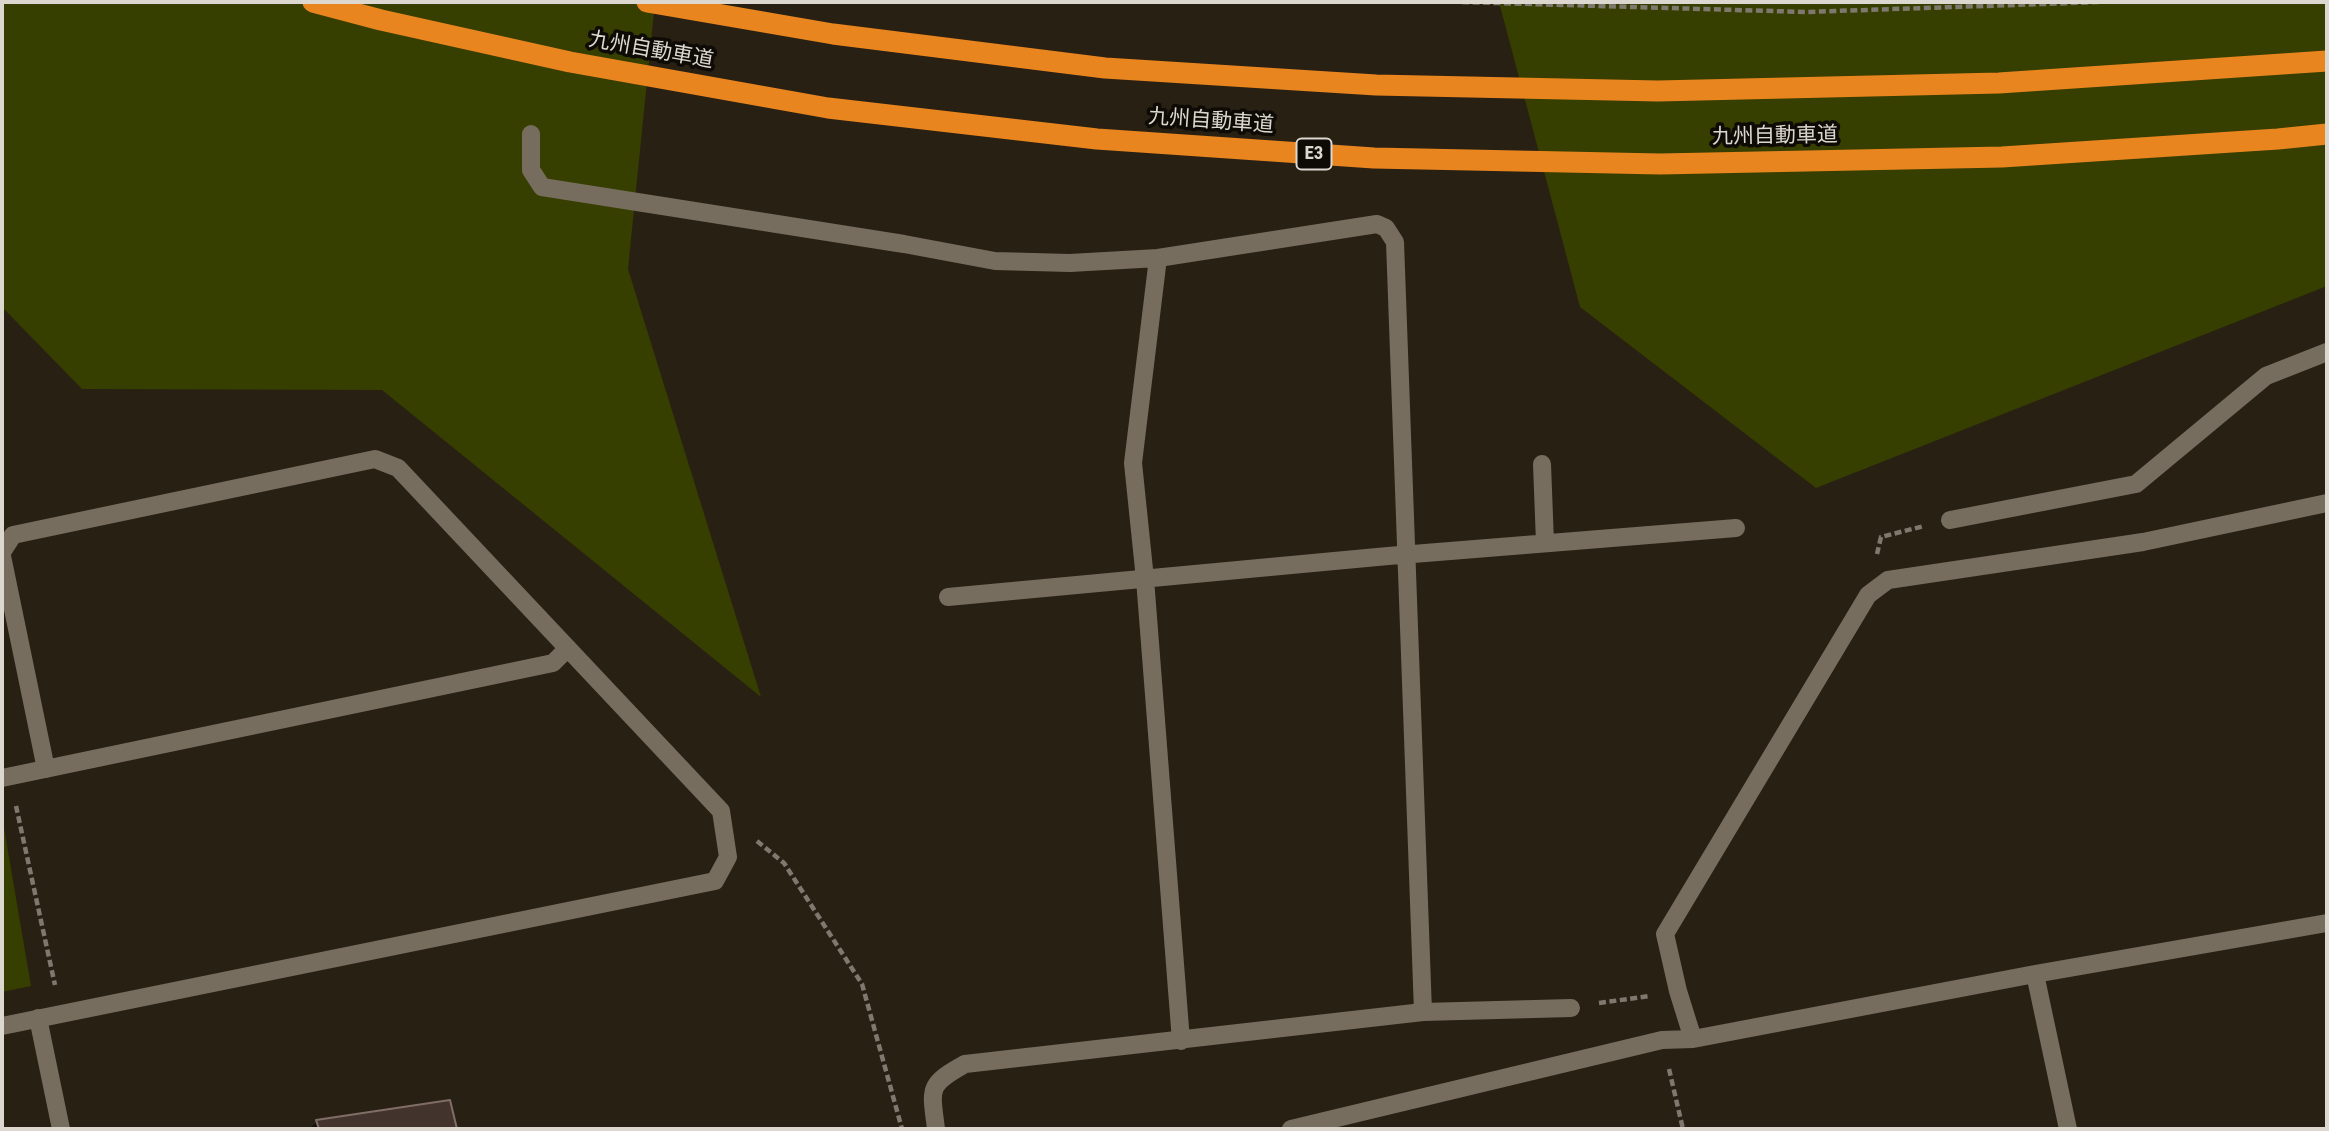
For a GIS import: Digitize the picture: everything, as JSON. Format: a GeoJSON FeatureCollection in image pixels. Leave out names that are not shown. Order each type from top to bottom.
{"type":"FeatureCollection","features":[{"type":"Feature","properties":{"kind":"highway","name":"九州自動車道"},"geometry":{"type":"LineString","coordinates":[[313,2],[570,62],[828,108],[1097,139],[1360,157],[1660,164],[1975,158],[2327,134]]}},
{"type":"Feature","properties":{"kind":"highway"},"geometry":{"type":"LineString","coordinates":[[648,2],[833,34],[1105,68],[1376,85],[1658,91],[1917,85],[2013,82],[2327,61]]}},
{"type":"Feature","properties":{"kind":"street"},"geometry":{"type":"LineString","coordinates":[[531,134],[531,170],[542,187],[904,244],[995,261],[1070,263],[1158,258],[1377,224],[1386,228],[1395,242],[1423,1012]]}},
{"type":"Feature","properties":{"kind":"street"},"geometry":{"type":"LineString","coordinates":[[1158,258],[1133,463],[1181,1041]]}},
{"type":"Feature","properties":{"kind":"street"},"geometry":{"type":"LineString","coordinates":[[1950,520],[2136,484],[2266,376],[2327,352]]}},
{"type":"Feature","properties":{"kind":"street"},"geometry":{"type":"LineString","coordinates":[[2,1026],[715,881],[728,857],[721,811],[398,468],[375,458],[13,535],[2,554],[46,769]]}},
{"type":"Feature","properties":{"kind":"street"},"geometry":{"type":"LineString","coordinates":[[1542,464],[1545,543]]}},
{"type":"Feature","properties":{"kind":"street"},"geometry":{"type":"LineString","coordinates":[[1693,1039],[1678,991],[1665,934],[1868,596],[1888,580],[2143,542],[2327,503]]}},
{"type":"Feature","properties":{"kind":"street"},"geometry":{"type":"LineString","coordinates":[[948,597],[1406,554],[1736,528]]}},
{"type":"Feature","properties":{"kind":"street"},"geometry":{"type":"LineString","coordinates":[[6,777],[553,663],[568,648]]}},
{"type":"Feature","properties":{"kind":"street"},"geometry":{"type":"LineString","coordinates":[[1291,1129],[1662,1040],[1693,1039],[2035,974],[2327,923]]}},
{"type":"Feature","properties":{"kind":"street"},"geometry":{"type":"LineString","coordinates":[[2035,974],[2068,1129]]}},
{"type":"Feature","properties":{"kind":"street"},"geometry":{"type":"LineString","coordinates":[[936,1129],[932,1096],[940,1077],[965,1064],[1423,1012],[1571,1008]]}},
{"type":"Feature","properties":{"kind":"street"},"geometry":{"type":"LineString","coordinates":[[38,1018],[61,1129]]}},
{"type":"Feature","properties":{"kind":"path"},"geometry":{"type":"LineString","coordinates":[[1462,2],[1806,12],[2102,2]]}},
{"type":"Feature","properties":{"kind":"path"},"geometry":{"type":"LineString","coordinates":[[6,777],[61,1013]]}},
{"type":"Feature","properties":{"kind":"path"},"geometry":{"type":"LineString","coordinates":[[721,811],[784,863],[862,984],[902,1129]]}},
{"type":"Feature","properties":{"kind":"path"},"geometry":{"type":"LineString","coordinates":[[1571,1008],[1678,991]]}},
{"type":"Feature","properties":{"kind":"path"},"geometry":{"type":"LineString","coordinates":[[1662,1040],[1683,1129]]}},
{"type":"Feature","properties":{"kind":"green space"},"geometry":{"type":"Polygon","coordinates":[[[2,2],[655,2],[628,269],[761,697],[382,390],[82,389],[2,307],[2,2]]]}},
{"type":"Feature","properties":{"kind":"green space"},"geometry":{"type":"Polygon","coordinates":[[[1499,2],[2327,2],[2327,286],[1816,488],[1580,307],[1499,2]]]}},
{"type":"Feature","properties":{"kind":"green space"},"geometry":{"type":"Polygon","coordinates":[[[2,816],[31,986],[2,992],[2,816]]]}},
{"type":"Feature","properties":{"kind":"building"},"geometry":{"type":"Polygon","coordinates":[[[450,1100],[457,1129],[319,1129],[316,1120],[450,1100]]]}}]}
